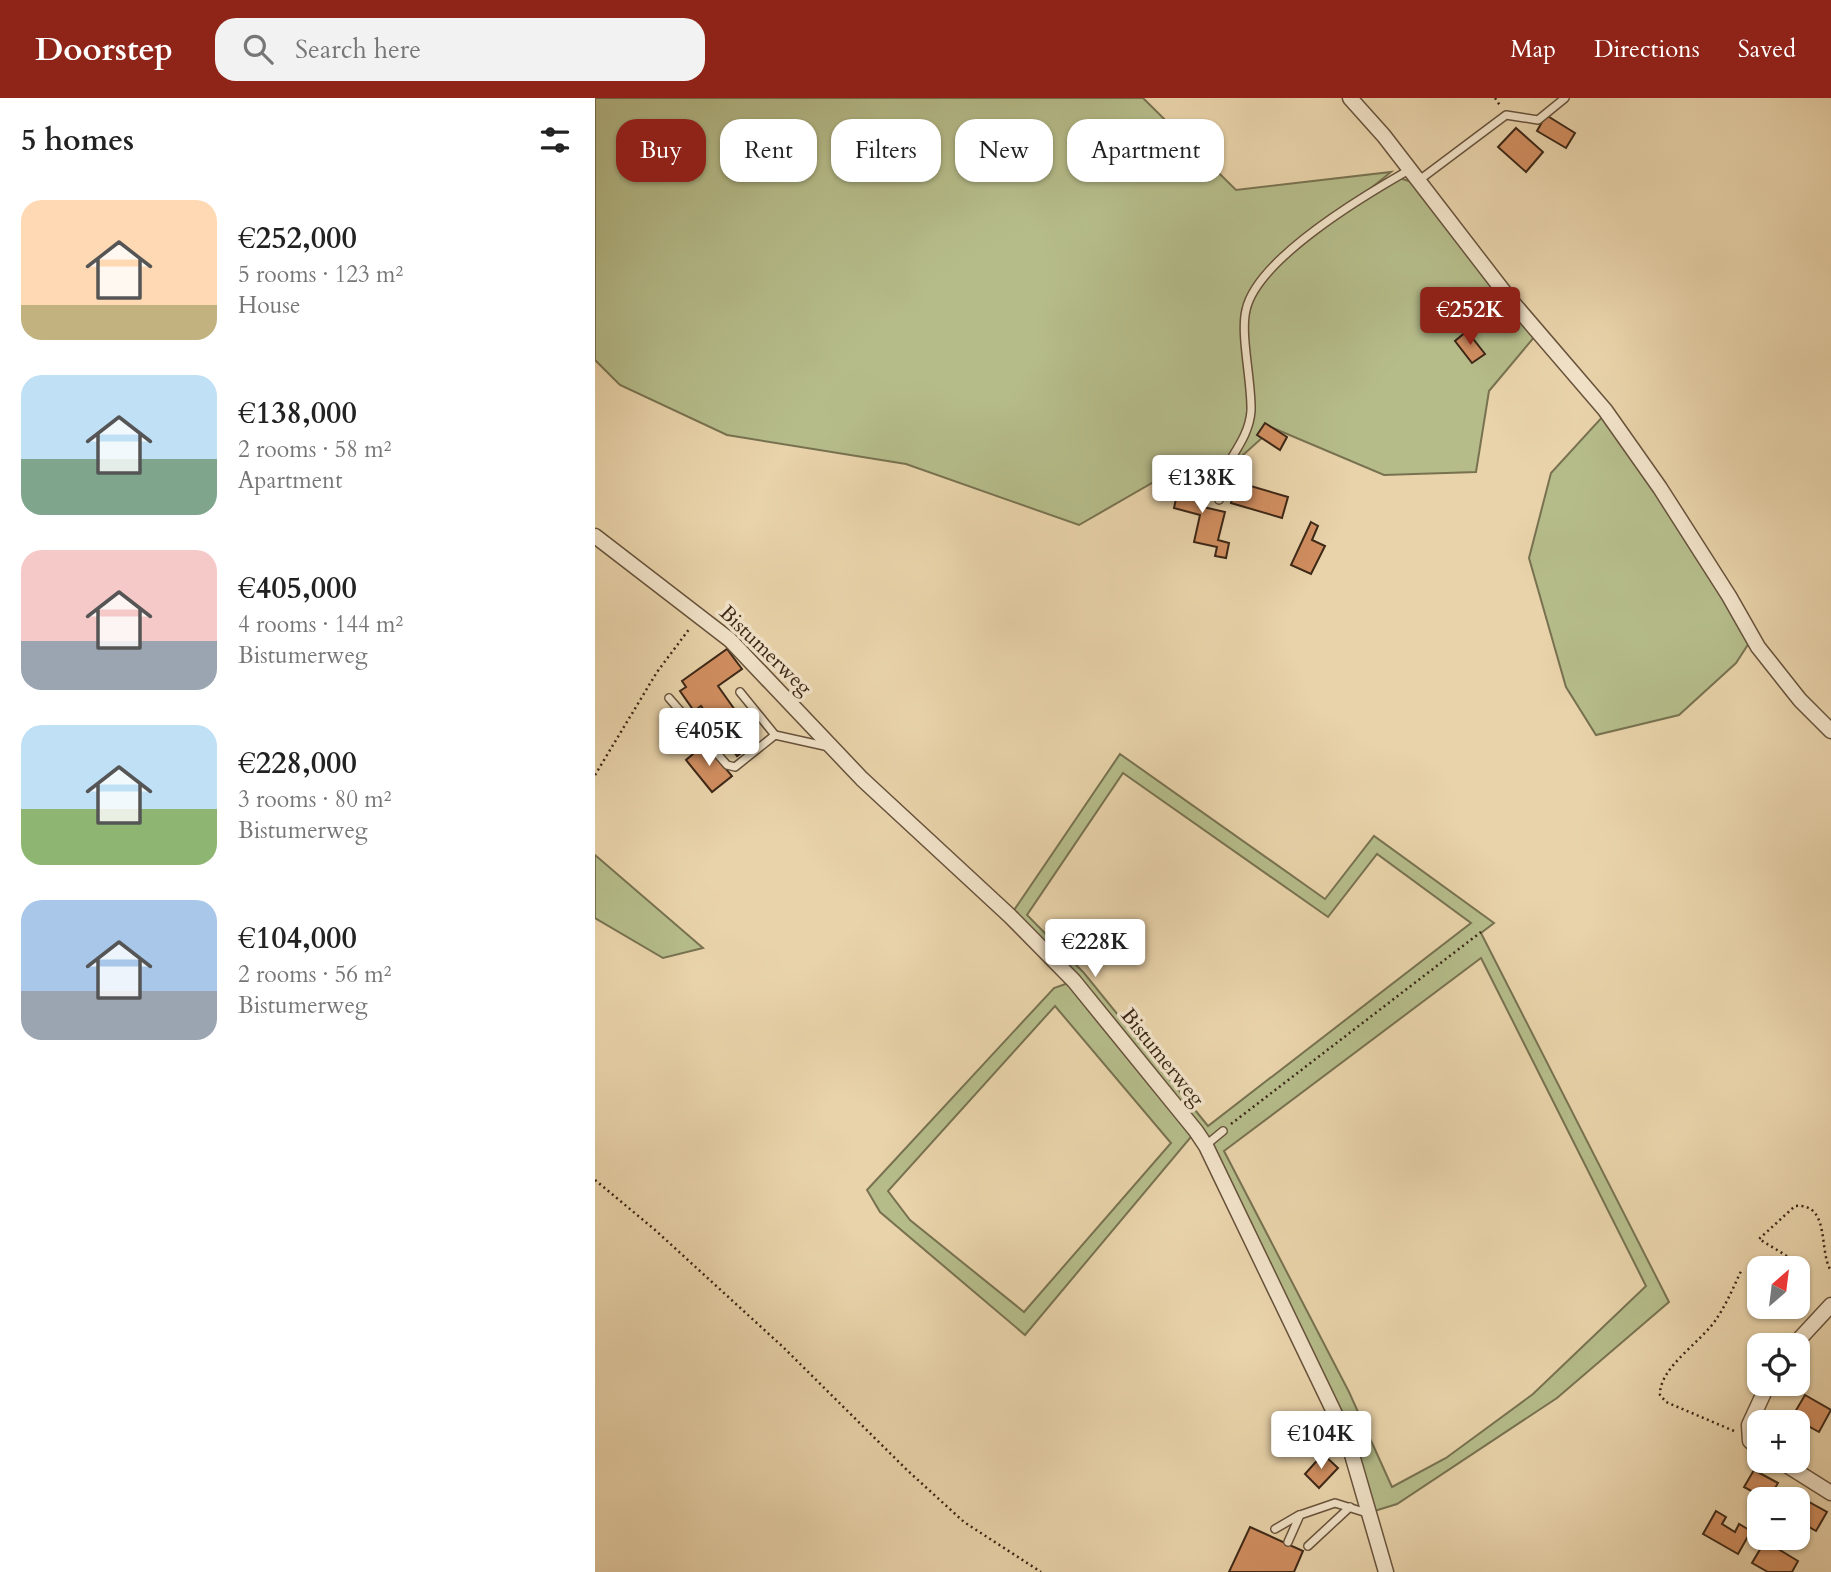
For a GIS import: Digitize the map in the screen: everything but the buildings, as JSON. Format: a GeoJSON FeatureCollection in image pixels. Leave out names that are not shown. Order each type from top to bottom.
{"type":"FeatureCollection","features":[{"type":"Feature","properties":{"kind":"street"},"geometry":{"type":"LineString","coordinates":[[1350,98],[1414,175],[1508,297],[1605,410],[1660,488],[1758,647],[1800,700],[1831,731]]}},
{"type":"Feature","properties":{"kind":"street","name":"Bistumerweg"},"geometry":{"type":"LineString","coordinates":[[595,536],[730,640],[862,779],[1010,916],[1074,981],[1136,1055],[1206,1146],[1239,1220],[1348,1441],[1386,1572]]}},
{"type":"Feature","properties":{"kind":"street"},"geometry":{"type":"LineString","coordinates":[[1805,1333],[1831,1305]]}},
{"type":"Feature","properties":{"kind":"street"},"geometry":{"type":"LineString","coordinates":[[1799,1473],[1831,1493]]}},
{"type":"Feature","properties":{"kind":"lane"},"geometry":{"type":"LineString","coordinates":[[1219,500],[1219,481],[1241,444],[1251,413],[1245,320],[1252,292],[1319,225],[1367,193],[1414,175],[1506,115],[1538,120],[1565,98]]}},
{"type":"Feature","properties":{"kind":"lane"},"geometry":{"type":"LineString","coordinates":[[740,692],[775,735],[834,748]]}},
{"type":"Feature","properties":{"kind":"lane"},"geometry":{"type":"LineString","coordinates":[[669,698],[727,765],[735,766],[775,735]]}},
{"type":"Feature","properties":{"kind":"lane"},"geometry":{"type":"LineString","coordinates":[[1206,1146],[1223,1131]]}},
{"type":"Feature","properties":{"kind":"lane"},"geometry":{"type":"LineString","coordinates":[[1275,1529],[1300,1515],[1335,1503],[1368,1513]]}},
{"type":"Feature","properties":{"kind":"lane"},"geometry":{"type":"LineString","coordinates":[[1308,1546],[1350,1507]]}},
{"type":"Feature","properties":{"kind":"lane"},"geometry":{"type":"LineString","coordinates":[[1288,1542],[1300,1515]]}},
{"type":"Feature","properties":{"kind":"path"},"geometry":{"type":"LineString","coordinates":[[1475,328],[1508,297]]}},
{"type":"Feature","properties":{"kind":"path"},"geometry":{"type":"LineString","coordinates":[[595,775],[657,672],[700,616]]}},
{"type":"Feature","properties":{"kind":"path"},"geometry":{"type":"LineString","coordinates":[[1223,1131],[1481,932]]}},
{"type":"Feature","properties":{"kind":"path"},"geometry":{"type":"LineString","coordinates":[[595,1180],[783,1346],[907,1471],[955,1513],[1041,1572]]}},
{"type":"Feature","properties":{"kind":"path"},"geometry":{"type":"LineString","coordinates":[[1787,1256],[1759,1239],[1795,1206],[1810,1208],[1823,1220],[1827,1229],[1826,1262],[1831,1271]]}},
{"type":"Feature","properties":{"kind":"path"},"geometry":{"type":"LineString","coordinates":[[1742,1269],[1717,1320],[1674,1365],[1659,1388],[1660,1395],[1677,1407],[1729,1430],[1747,1433]]}},
{"type":"Feature","properties":{"kind":"green space"},"geometry":{"type":"Polygon","coordinates":[[[595,98],[1143,98],[1164,119],[1067,119],[1067,182],[1224,182],[1224,178],[1236,190],[1391,172],[1360,197],[1400,178],[1417,184],[1536,335],[1489,391],[1476,472],[1384,475],[1273,428],[1232,465],[1197,457],[1079,525],[906,464],[727,435],[620,385],[595,360],[595,98]]]}},
{"type":"Feature","properties":{"kind":"green space"},"geometry":{"type":"Polygon","coordinates":[[[1604,415],[1699,557],[1749,643],[1736,663],[1679,715],[1596,735],[1566,687],[1529,558],[1551,473],[1604,415]]]}},
{"type":"Feature","properties":{"kind":"green space"},"geometry":{"type":"Polygon","coordinates":[[[1120,754],[1325,899],[1374,836],[1494,923],[1481,933],[1669,1302],[1557,1398],[1397,1504],[1368,1513],[1348,1441],[1195,1132],[1025,1335],[880,1212],[867,1190],[1054,988],[1074,981],[1010,916],[1120,754]],[[1123,773],[1027,915],[1084,973],[1208,1126],[1471,923],[1377,854],[1328,917],[1123,773]],[[1481,958],[1224,1151],[1349,1392],[1392,1487],[1446,1458],[1533,1394],[1646,1286],[1481,958]],[[1055,1006],[888,1191],[910,1220],[1024,1312],[1171,1143],[1055,1006]]]}},
{"type":"Feature","properties":{"kind":"green space"},"geometry":{"type":"Polygon","coordinates":[[[595,855],[703,948],[663,958],[595,918],[595,855]]]}}]}
